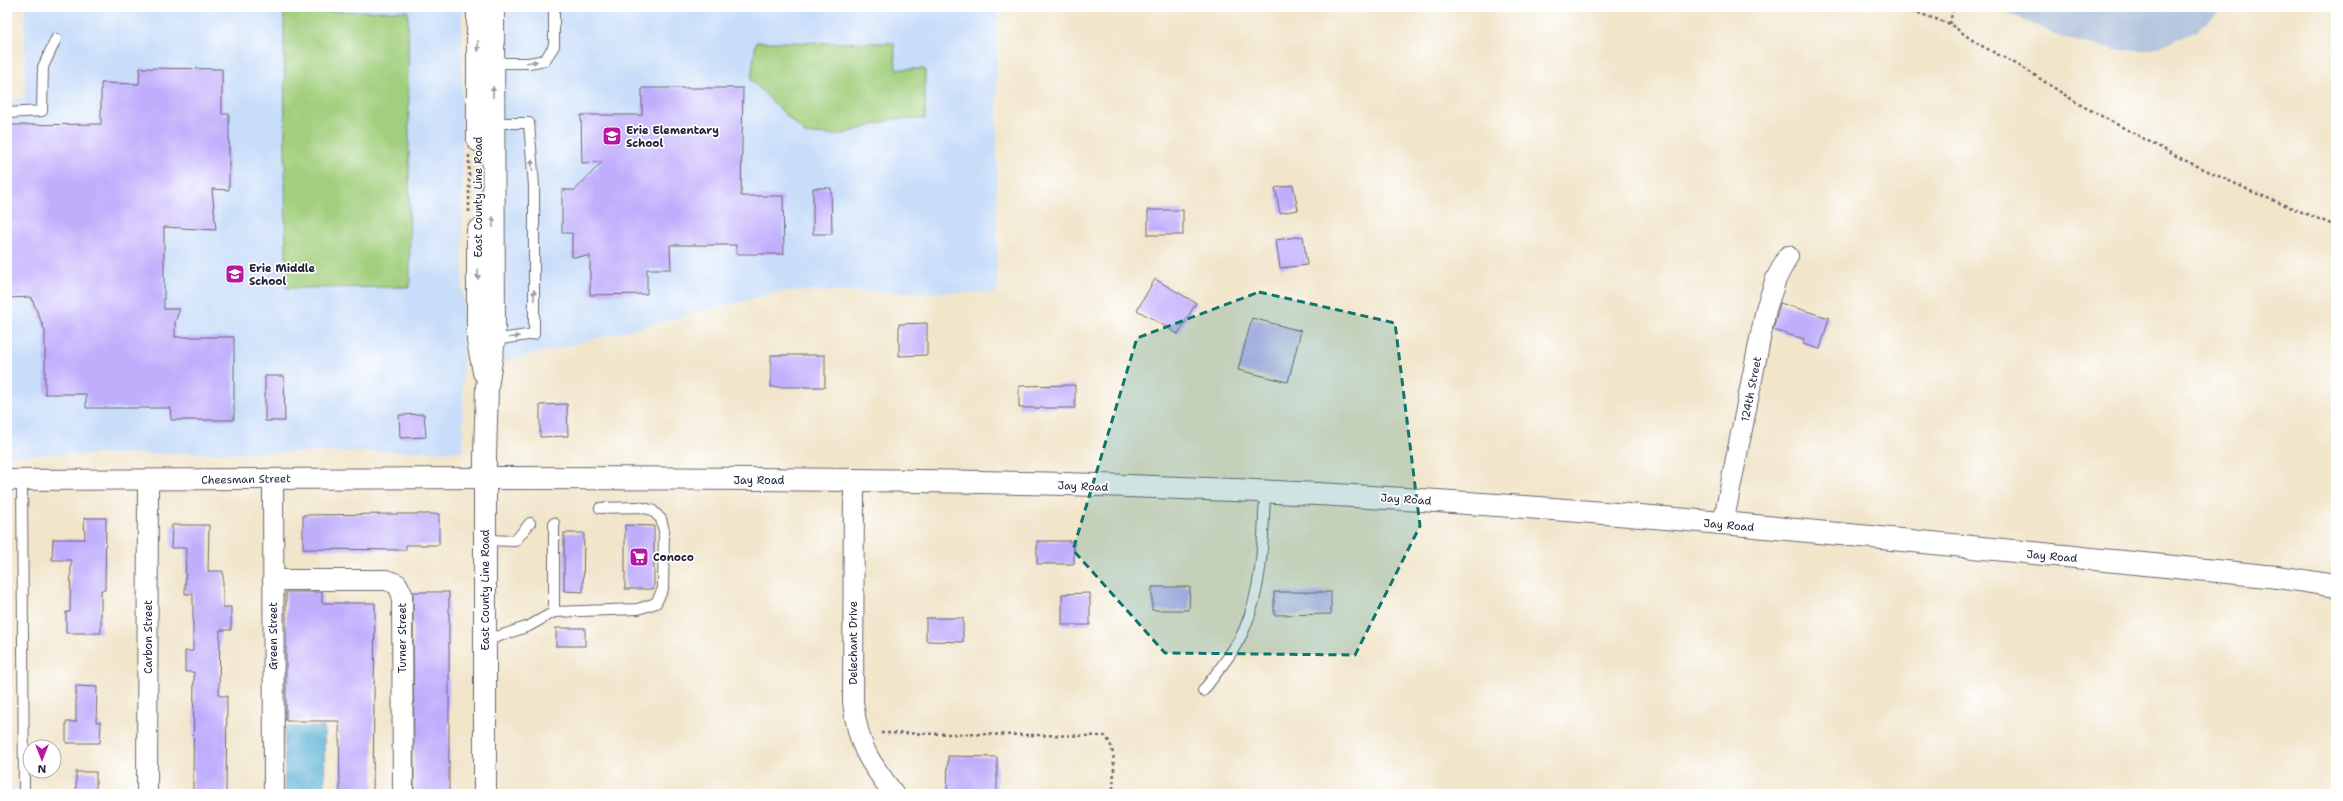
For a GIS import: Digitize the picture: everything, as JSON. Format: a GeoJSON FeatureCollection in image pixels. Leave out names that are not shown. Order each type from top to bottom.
{"type":"FeatureCollection","features":[{"type":"Feature","properties":{"kind":"street","name":"East County Line Road"},"geometry":{"type":"LineString","coordinates":[[478,7],[478,341],[487,386]]}},
{"type":"Feature","properties":{"kind":"street","name":"East County Line Road"},"geometry":{"type":"LineString","coordinates":[[485,794],[485,478],[487,386],[494,340],[493,7]]}},
{"type":"Feature","properties":{"kind":"street","name":"124th Street"},"geometry":{"type":"LineString","coordinates":[[1723,524],[1766,309],[1776,278],[1788,256]]}},
{"type":"Feature","properties":{"kind":"street","name":"Jay Road"},"geometry":{"type":"LineString","coordinates":[[485,478],[854,480],[1265,492],[1390,498],[1723,524],[2278,577],[2332,586]]}},
{"type":"Feature","properties":{"kind":"street","name":"Cheesman Street"},"geometry":{"type":"LineString","coordinates":[[14,480],[485,478]]}},
{"type":"Feature","properties":{"kind":"street","name":"Green Street"},"geometry":{"type":"LineString","coordinates":[[273,479],[274,794]]}},
{"type":"Feature","properties":{"kind":"street","name":"Carbon Street"},"geometry":{"type":"LineString","coordinates":[[148,480],[148,794]]}},
{"type":"Feature","properties":{"kind":"street","name":"Delechant Drive"},"geometry":{"type":"LineString","coordinates":[[854,480],[853,702],[856,729],[869,761],[894,794]]}},
{"type":"Feature","properties":{"kind":"street","name":"Turner Street"},"geometry":{"type":"LineString","coordinates":[[273,580],[386,580],[397,584],[402,594],[403,794]]}},
{"type":"Feature","properties":{"kind":"lane"},"geometry":{"type":"LineString","coordinates":[[494,63],[530,63],[545,60],[554,46],[554,7]]}},
{"type":"Feature","properties":{"kind":"lane"},"geometry":{"type":"LineString","coordinates":[[7,113],[42,111],[43,67],[56,39]]}},
{"type":"Feature","properties":{"kind":"lane"},"geometry":{"type":"LineString","coordinates":[[494,123],[529,123],[534,186],[534,334],[494,340]]}},
{"type":"Feature","properties":{"kind":"lane"},"geometry":{"type":"LineString","coordinates":[[14,480],[24,794]]}},
{"type":"Feature","properties":{"kind":"lane"},"geometry":{"type":"LineString","coordinates":[[1203,691],[1243,631],[1255,598],[1263,545],[1265,492]]}},
{"type":"Feature","properties":{"kind":"lane"},"geometry":{"type":"LineString","coordinates":[[485,641],[529,626],[554,612],[638,609],[656,603],[663,588],[664,531],[661,519],[652,510],[639,507],[600,508]]}},
{"type":"Feature","properties":{"kind":"lane"},"geometry":{"type":"LineString","coordinates":[[554,523],[554,612]]}},
{"type":"Feature","properties":{"kind":"lane"},"geometry":{"type":"LineString","coordinates":[[485,540],[515,541],[530,524]]}},
{"type":"Feature","properties":{"kind":"path"},"geometry":{"type":"LineString","coordinates":[[1901,7],[1950,24],[1978,44],[2022,67],[2079,104],[2180,158],[2253,192],[2336,226]]}},
{"type":"Feature","properties":{"kind":"path"},"geometry":{"type":"LineString","coordinates":[[1950,24],[1953,7]]}},
{"type":"Feature","properties":{"kind":"path"},"geometry":{"type":"LineString","coordinates":[[881,733],[1105,736],[1110,742],[1113,755],[1113,794]]}},
{"type":"Feature","properties":{"kind":"highlighted area"},"geometry":{"type":"Polygon","coordinates":[[[1259,292],[1395,323],[1420,526],[1355,655],[1165,653],[1073,550],[1137,338],[1259,292]]]}},
{"type":"Feature","properties":{"kind":"shaded area","name":"Erie Middle School"},"geometry":{"type":"Polygon","coordinates":[[[25,7],[462,7],[463,451],[7,455],[7,98],[25,98],[25,7]]]}},
{"type":"Feature","properties":{"kind":"shaded area"},"geometry":{"type":"Polygon","coordinates":[[[498,7],[997,7],[997,293],[784,291],[503,362],[498,7]]]}},
{"type":"Feature","properties":{"kind":"shaded area"},"geometry":{"type":"Polygon","coordinates":[[[1996,7],[2226,7],[2197,30],[2151,50],[2115,50],[2063,38],[1996,7]]]}},
{"type":"Feature","properties":{"kind":"green space"},"geometry":{"type":"Polygon","coordinates":[[[408,11],[410,287],[286,288],[284,12],[408,11]]]}},
{"type":"Feature","properties":{"kind":"green space"},"geometry":{"type":"Polygon","coordinates":[[[756,42],[894,43],[896,69],[925,69],[925,119],[894,119],[840,135],[805,134],[751,80],[756,42]]]}},
{"type":"Feature","properties":{"kind":"water"},"geometry":{"type":"Polygon","coordinates":[[[284,727],[324,727],[325,794],[285,794],[284,727]]]}},
{"type":"Feature","properties":{"kind":"building"},"geometry":{"type":"Polygon","coordinates":[[[140,68],[222,69],[222,114],[229,114],[229,190],[212,189],[216,230],[164,227],[164,309],[180,309],[175,322],[175,337],[234,337],[234,420],[171,420],[170,408],[86,408],[86,394],[45,394],[45,331],[31,297],[7,298],[7,125],[101,124],[101,83],[139,84],[140,68]]]}},
{"type":"Feature","properties":{"kind":"building","name":"Erie Elementary School"},"geometry":{"type":"Polygon","coordinates":[[[642,88],[743,88],[741,196],[783,196],[784,254],[736,254],[736,245],[670,245],[671,269],[647,269],[647,294],[590,295],[590,256],[572,257],[572,233],[562,233],[562,190],[575,190],[602,162],[582,163],[581,115],[642,115],[642,88]]]}},
{"type":"Feature","properties":{"kind":"building"},"geometry":{"type":"Polygon","coordinates":[[[1293,185],[1298,210],[1280,213],[1275,188],[1293,185]]]}},
{"type":"Feature","properties":{"kind":"building"},"geometry":{"type":"Polygon","coordinates":[[[813,188],[831,188],[832,234],[813,234],[813,188]]]}},
{"type":"Feature","properties":{"kind":"building"},"geometry":{"type":"Polygon","coordinates":[[[1148,210],[1183,210],[1183,235],[1148,235],[1148,210]]]}},
{"type":"Feature","properties":{"kind":"building"},"geometry":{"type":"Polygon","coordinates":[[[1303,236],[1307,265],[1280,268],[1276,240],[1303,236]]]}},
{"type":"Feature","properties":{"kind":"building"},"geometry":{"type":"Polygon","coordinates":[[[1155,279],[1196,303],[1178,334],[1137,310],[1155,279]]]}},
{"type":"Feature","properties":{"kind":"building"},"geometry":{"type":"Polygon","coordinates":[[[1780,303],[1829,318],[1820,349],[1803,344],[1804,339],[1773,330],[1780,303]]]}},
{"type":"Feature","properties":{"kind":"building"},"geometry":{"type":"Polygon","coordinates":[[[1252,318],[1301,331],[1288,382],[1238,370],[1252,318]]]}},
{"type":"Feature","properties":{"kind":"building"},"geometry":{"type":"Polygon","coordinates":[[[927,323],[927,355],[899,356],[899,324],[927,323]]]}},
{"type":"Feature","properties":{"kind":"building"},"geometry":{"type":"Polygon","coordinates":[[[771,355],[825,355],[825,387],[771,387],[771,355]]]}},
{"type":"Feature","properties":{"kind":"building"},"geometry":{"type":"Polygon","coordinates":[[[265,376],[284,376],[285,421],[265,421],[265,376]]]}},
{"type":"Feature","properties":{"kind":"building"},"geometry":{"type":"Polygon","coordinates":[[[1075,385],[1075,408],[1019,408],[1019,386],[1075,385]]]}},
{"type":"Feature","properties":{"kind":"building"},"geometry":{"type":"Polygon","coordinates":[[[567,404],[568,436],[540,437],[540,405],[567,404]]]}},
{"type":"Feature","properties":{"kind":"building"},"geometry":{"type":"Polygon","coordinates":[[[424,414],[426,437],[400,438],[399,415],[424,414]]]}},
{"type":"Feature","properties":{"kind":"building"},"geometry":{"type":"Polygon","coordinates":[[[439,514],[439,545],[406,545],[406,550],[303,549],[303,515],[439,514]]]}},
{"type":"Feature","properties":{"kind":"building"},"geometry":{"type":"Polygon","coordinates":[[[84,518],[106,518],[105,590],[101,590],[101,633],[66,633],[66,612],[70,612],[71,560],[52,560],[53,539],[85,539],[84,518]]]}},
{"type":"Feature","properties":{"kind":"building"},"geometry":{"type":"Polygon","coordinates":[[[172,525],[209,525],[208,571],[223,571],[223,607],[231,607],[231,630],[220,630],[219,696],[227,696],[226,794],[193,794],[194,672],[185,672],[185,651],[193,651],[193,594],[185,594],[186,548],[171,548],[172,525]]]}},
{"type":"Feature","properties":{"kind":"building","name":"Conoco"},"geometry":{"type":"Polygon","coordinates":[[[625,525],[654,526],[654,589],[625,589],[625,525]]]}},
{"type":"Feature","properties":{"kind":"building"},"geometry":{"type":"Polygon","coordinates":[[[564,533],[584,533],[583,592],[564,591],[564,533]]]}},
{"type":"Feature","properties":{"kind":"building"},"geometry":{"type":"Polygon","coordinates":[[[1037,541],[1074,541],[1074,564],[1037,564],[1037,541]]]}},
{"type":"Feature","properties":{"kind":"building"},"geometry":{"type":"Polygon","coordinates":[[[1152,587],[1190,587],[1189,610],[1152,610],[1152,587]]]}},
{"type":"Feature","properties":{"kind":"building"},"geometry":{"type":"Polygon","coordinates":[[[286,592],[322,592],[322,603],[375,603],[373,794],[340,794],[339,721],[286,721],[286,592]]]}},
{"type":"Feature","properties":{"kind":"building"},"geometry":{"type":"Polygon","coordinates":[[[413,592],[449,592],[449,794],[414,794],[413,592]]]}},
{"type":"Feature","properties":{"kind":"building"},"geometry":{"type":"Polygon","coordinates":[[[1274,592],[1331,592],[1331,614],[1274,615],[1274,592]]]}},
{"type":"Feature","properties":{"kind":"building"},"geometry":{"type":"Polygon","coordinates":[[[1090,593],[1090,625],[1062,625],[1062,594],[1090,593]]]}},
{"type":"Feature","properties":{"kind":"building"},"geometry":{"type":"Polygon","coordinates":[[[926,618],[963,618],[963,642],[926,641],[926,618]]]}},
{"type":"Feature","properties":{"kind":"building"},"geometry":{"type":"Polygon","coordinates":[[[556,628],[585,628],[585,646],[556,646],[556,628]]]}},
{"type":"Feature","properties":{"kind":"building"},"geometry":{"type":"Polygon","coordinates":[[[76,686],[97,687],[96,722],[101,722],[100,743],[66,743],[66,722],[76,722],[76,686]]]}},
{"type":"Feature","properties":{"kind":"building"},"geometry":{"type":"Polygon","coordinates":[[[948,756],[997,757],[997,794],[947,794],[948,756]]]}},
{"type":"Feature","properties":{"kind":"building"},"geometry":{"type":"Polygon","coordinates":[[[76,772],[96,772],[96,794],[76,794],[76,772]]]}},
{"type":"Feature","properties":{"kind":"place","name":"Erie Elementary School"},"geometry":{"type":"Point","coordinates":[612,136]}},
{"type":"Feature","properties":{"kind":"place","name":"Erie Middle School"},"geometry":{"type":"Point","coordinates":[235,274]}},
{"type":"Feature","properties":{"kind":"place","name":"Conoco"},"geometry":{"type":"Point","coordinates":[639,557]}}]}
